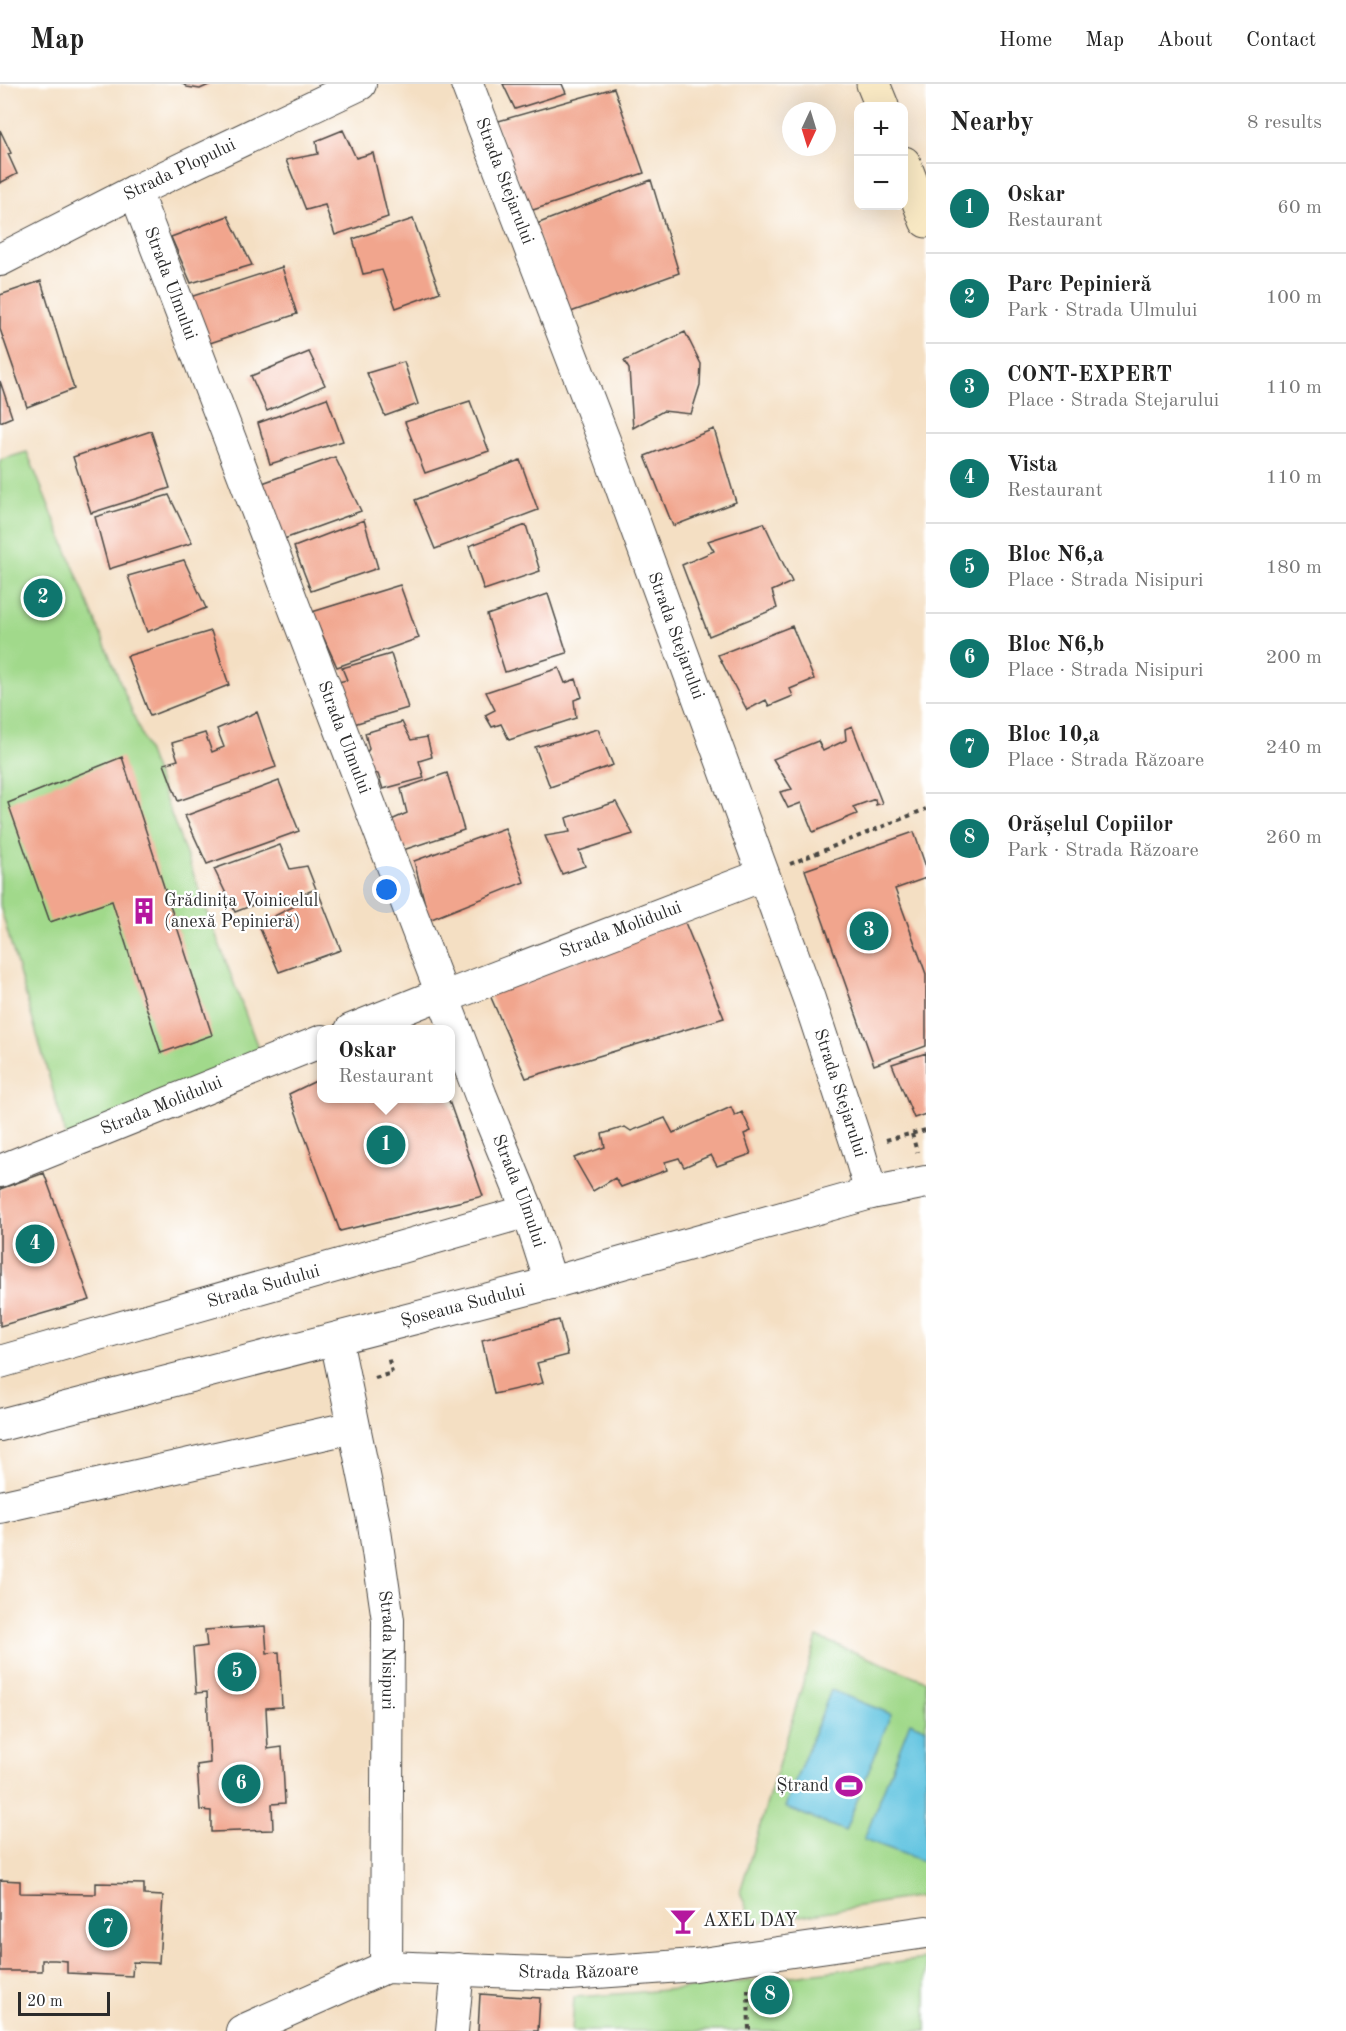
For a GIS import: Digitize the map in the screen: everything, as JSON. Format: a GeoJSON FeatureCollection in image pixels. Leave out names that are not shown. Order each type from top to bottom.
{"type":"FeatureCollection","features":[{"type":"Feature","properties":{"kind":"street","name":"Strada Plopului"},"geometry":{"type":"LineString","coordinates":[[0,260],[135,191],[360,84]]}},
{"type":"Feature","properties":{"kind":"street","name":"Strada Stejarului"},"geometry":{"type":"LineString","coordinates":[[467,84],[607,448],[809,999],[871,1193]]}},
{"type":"Feature","properties":{"kind":"street"},"geometry":{"type":"LineString","coordinates":[[873,84],[880,102]]}},
{"type":"Feature","properties":{"kind":"street"},"geometry":{"type":"LineString","coordinates":[[908,176],[926,221]]}},
{"type":"Feature","properties":{"kind":"street","name":"Strada Ulmului"},"geometry":{"type":"LineString","coordinates":[[135,191],[481,1096],[528,1211],[551,1283]]}},
{"type":"Feature","properties":{"kind":"street","name":"Strada Molidului"},"geometry":{"type":"LineString","coordinates":[[362,1025],[763,875]]}},
{"type":"Feature","properties":{"kind":"street","name":"Strada Molidului"},"geometry":{"type":"LineString","coordinates":[[0,1171],[317,1043]]}},
{"type":"Feature","properties":{"kind":"street","name":"Șoseaua Sudului"},"geometry":{"type":"LineString","coordinates":[[0,1425],[551,1283],[871,1193],[926,1182]]}},
{"type":"Feature","properties":{"kind":"street","name":"Strada Sudului"},"geometry":{"type":"LineString","coordinates":[[0,1362],[528,1211]]}},
{"type":"Feature","properties":{"kind":"street","name":"Strada Nisipuri"},"geometry":{"type":"LineString","coordinates":[[336,1339],[374,1524],[388,1620],[386,1967]]}},
{"type":"Feature","properties":{"kind":"street"},"geometry":{"type":"LineString","coordinates":[[0,1507],[353,1426]]}},
{"type":"Feature","properties":{"kind":"street","name":"Strada Răzoare"},"geometry":{"type":"LineString","coordinates":[[242,2031],[386,1967],[569,1974],[695,1965],[926,1932]]}},
{"type":"Feature","properties":{"kind":"street"},"geometry":{"type":"LineString","coordinates":[[452,2031],[458,1969]]}},
{"type":"Feature","properties":{"kind":"path"},"geometry":{"type":"LineString","coordinates":[[763,875],[926,809]]}},
{"type":"Feature","properties":{"kind":"path"},"geometry":{"type":"LineString","coordinates":[[858,1148],[926,1130]]}},
{"type":"Feature","properties":{"kind":"path"},"geometry":{"type":"LineString","coordinates":[[747,1958],[749,2031]]}},
{"type":"Feature","properties":{"kind":"green space"},"geometry":{"type":"Polygon","coordinates":[[[27,452],[142,736],[264,1064],[68,1143],[0,906],[0,460],[27,452]]]}},
{"type":"Feature","properties":{"kind":"green space","name":"Ștrand"},"geometry":{"type":"Polygon","coordinates":[[[817,1637],[926,1681],[926,1895],[753,1924],[740,1892],[817,1637]]]}},
{"type":"Feature","properties":{"kind":"green space"},"geometry":{"type":"Polygon","coordinates":[[[926,1959],[926,2031],[572,2031],[574,1997],[706,1986],[926,1959]]]}},
{"type":"Feature","properties":{"kind":"water"},"geometry":{"type":"Polygon","coordinates":[[[831,1690],[891,1714],[845,1831],[785,1807],[831,1690]]]}},
{"type":"Feature","properties":{"kind":"water"},"geometry":{"type":"Polygon","coordinates":[[[910,1722],[926,1729],[925,1862],[864,1839],[910,1722]]]}},
{"type":"Feature","properties":{"kind":"building"},"geometry":{"type":"Polygon","coordinates":[[[183,84],[211,84],[200,89],[183,84]]]}},
{"type":"Feature","properties":{"kind":"building"},"geometry":{"type":"Polygon","coordinates":[[[503,84],[562,84],[566,93],[515,109],[503,84]]]}},
{"type":"Feature","properties":{"kind":"building"},"geometry":{"type":"Polygon","coordinates":[[[614,88],[644,173],[530,211],[495,122],[614,88]]]}},
{"type":"Feature","properties":{"kind":"building"},"geometry":{"type":"Polygon","coordinates":[[[0,130],[11,153],[8,154],[17,174],[0,183],[0,130]]]}},
{"type":"Feature","properties":{"kind":"building"},"geometry":{"type":"Polygon","coordinates":[[[343,130],[356,158],[373,153],[388,217],[335,235],[325,205],[306,210],[286,160],[318,154],[316,141],[343,130]]]}},
{"type":"Feature","properties":{"kind":"building"},"geometry":{"type":"Polygon","coordinates":[[[651,180],[679,273],[568,313],[534,225],[651,180]]]}},
{"type":"Feature","properties":{"kind":"building"},"geometry":{"type":"Polygon","coordinates":[[[228,216],[252,265],[191,283],[171,237],[228,216]]]}},
{"type":"Feature","properties":{"kind":"building"},"geometry":{"type":"Polygon","coordinates":[[[413,219],[440,292],[396,308],[382,270],[363,274],[353,239],[413,219]]]}},
{"type":"Feature","properties":{"kind":"building"},"geometry":{"type":"Polygon","coordinates":[[[282,267],[297,314],[201,346],[184,299],[282,267]]]}},
{"type":"Feature","properties":{"kind":"building"},"geometry":{"type":"Polygon","coordinates":[[[41,281],[74,389],[27,407],[0,329],[0,295],[41,281]]]}},
{"type":"Feature","properties":{"kind":"building"},"geometry":{"type":"Polygon","coordinates":[[[685,332],[701,364],[700,385],[691,414],[663,411],[633,428],[629,369],[624,361],[685,332]]]}},
{"type":"Feature","properties":{"kind":"building"},"geometry":{"type":"Polygon","coordinates":[[[309,352],[325,385],[267,411],[251,376],[309,352]]]}},
{"type":"Feature","properties":{"kind":"building"},"geometry":{"type":"Polygon","coordinates":[[[404,362],[418,404],[385,416],[367,373],[404,362]]]}},
{"type":"Feature","properties":{"kind":"building"},"geometry":{"type":"Polygon","coordinates":[[[0,381],[12,417],[0,422],[0,381]]]}},
{"type":"Feature","properties":{"kind":"building"},"geometry":{"type":"Polygon","coordinates":[[[327,398],[343,441],[270,464],[258,423],[327,398]]]}},
{"type":"Feature","properties":{"kind":"building"},"geometry":{"type":"Polygon","coordinates":[[[470,401],[489,451],[425,473],[405,422],[470,401]]]}},
{"type":"Feature","properties":{"kind":"building"},"geometry":{"type":"Polygon","coordinates":[[[714,429],[736,502],[673,526],[645,456],[714,429]]]}},
{"type":"Feature","properties":{"kind":"building"},"geometry":{"type":"Polygon","coordinates":[[[151,431],[170,488],[91,513],[73,457],[151,431]]]}},
{"type":"Feature","properties":{"kind":"building"},"geometry":{"type":"Polygon","coordinates":[[[335,457],[361,511],[284,539],[257,485],[335,457]]]}},
{"type":"Feature","properties":{"kind":"building"},"geometry":{"type":"Polygon","coordinates":[[[520,460],[538,510],[435,549],[415,500],[520,460]]]}},
{"type":"Feature","properties":{"kind":"building"},"geometry":{"type":"Polygon","coordinates":[[[169,495],[192,543],[109,569],[95,517],[169,495]]]}},
{"type":"Feature","properties":{"kind":"building"},"geometry":{"type":"Polygon","coordinates":[[[364,520],[378,568],[311,591],[294,547],[364,520]]]}},
{"type":"Feature","properties":{"kind":"building"},"geometry":{"type":"Polygon","coordinates":[[[764,523],[792,582],[772,591],[777,608],[709,636],[682,565],[714,551],[708,541],[764,523]]]}},
{"type":"Feature","properties":{"kind":"building"},"geometry":{"type":"Polygon","coordinates":[[[526,525],[540,571],[484,590],[469,546],[526,525]]]}},
{"type":"Feature","properties":{"kind":"building"},"geometry":{"type":"Polygon","coordinates":[[[184,560],[206,608],[147,632],[128,576],[184,560]]]}},
{"type":"Feature","properties":{"kind":"building"},"geometry":{"type":"Polygon","coordinates":[[[400,585],[419,638],[337,667],[312,612],[400,585]]]}},
{"type":"Feature","properties":{"kind":"building"},"geometry":{"type":"Polygon","coordinates":[[[548,594],[567,653],[505,672],[487,615],[548,594]]]}},
{"type":"Feature","properties":{"kind":"building"},"geometry":{"type":"Polygon","coordinates":[[[792,626],[814,679],[790,689],[793,696],[769,706],[766,700],[747,710],[718,655],[792,626]]]}},
{"type":"Feature","properties":{"kind":"building"},"geometry":{"type":"Polygon","coordinates":[[[211,631],[229,685],[150,716],[127,656],[211,631]]]}},
{"type":"Feature","properties":{"kind":"building"},"geometry":{"type":"Polygon","coordinates":[[[391,654],[408,708],[347,726],[329,684],[347,680],[342,668],[391,654]]]}},
{"type":"Feature","properties":{"kind":"building"},"geometry":{"type":"Polygon","coordinates":[[[559,668],[565,683],[576,679],[582,697],[574,700],[576,718],[509,740],[501,724],[492,727],[485,715],[495,710],[486,692],[559,668]]]}},
{"type":"Feature","properties":{"kind":"building"},"geometry":{"type":"Polygon","coordinates":[[[257,712],[276,767],[178,801],[164,764],[178,760],[172,743],[205,733],[212,752],[224,747],[217,729],[257,712]]]}},
{"type":"Feature","properties":{"kind":"building"},"geometry":{"type":"Polygon","coordinates":[[[402,722],[411,740],[427,737],[432,757],[419,761],[424,778],[383,789],[378,774],[365,769],[362,759],[369,749],[365,733],[402,722]]]}},
{"type":"Feature","properties":{"kind":"building"},"geometry":{"type":"Polygon","coordinates":[[[852,726],[882,803],[876,805],[875,799],[853,807],[857,814],[813,832],[801,803],[788,808],[780,792],[792,789],[773,759],[818,741],[823,751],[846,740],[845,729],[852,726]]]}},
{"type":"Feature","properties":{"kind":"building"},"geometry":{"type":"Polygon","coordinates":[[[598,729],[613,765],[550,787],[535,747],[598,729]]]}},
{"type":"Feature","properties":{"kind":"building","name":"Grădinița Voinicelul (anexă Pepinieră)"},"geometry":{"type":"Polygon","coordinates":[[[122,757],[212,1035],[161,1053],[112,901],[50,922],[8,803],[122,757]]]}},
{"type":"Feature","properties":{"kind":"building"},"geometry":{"type":"Polygon","coordinates":[[[447,773],[464,830],[397,852],[387,822],[407,813],[401,789],[447,773]]]}},
{"type":"Feature","properties":{"kind":"building"},"geometry":{"type":"Polygon","coordinates":[[[279,781],[299,831],[207,864],[185,816],[279,781]]]}},
{"type":"Feature","properties":{"kind":"building"},"geometry":{"type":"Polygon","coordinates":[[[616,802],[633,834],[579,851],[585,866],[562,874],[545,836],[570,832],[566,818],[616,802]]]}},
{"type":"Feature","properties":{"kind":"building"},"geometry":{"type":"Polygon","coordinates":[[[505,828],[524,882],[429,920],[414,861],[505,828]]]}},
{"type":"Feature","properties":{"kind":"building"},"geometry":{"type":"Polygon","coordinates":[[[914,832],[926,867],[926,878],[895,889],[926,974],[926,1046],[874,1065],[805,870],[914,832]]]}},
{"type":"Feature","properties":{"kind":"building"},"geometry":{"type":"Polygon","coordinates":[[[280,845],[290,869],[307,866],[316,889],[285,901],[282,894],[235,912],[214,869],[280,845]]]}},
{"type":"Feature","properties":{"kind":"building"},"geometry":{"type":"Polygon","coordinates":[[[319,894],[341,950],[279,972],[258,924],[319,894]]]}},
{"type":"Feature","properties":{"kind":"building"},"geometry":{"type":"Polygon","coordinates":[[[684,920],[724,1018],[526,1078],[489,993],[684,920]]]}},
{"type":"Feature","properties":{"kind":"building"},"geometry":{"type":"Polygon","coordinates":[[[926,1053],[926,1114],[914,1118],[892,1064],[926,1053]]]}},
{"type":"Feature","properties":{"kind":"building"},"geometry":{"type":"Polygon","coordinates":[[[317,1080],[317,1103],[450,1103],[483,1196],[340,1231],[289,1094],[317,1080]]]}},
{"type":"Feature","properties":{"kind":"building"},"geometry":{"type":"Polygon","coordinates":[[[731,1107],[735,1116],[742,1112],[751,1131],[744,1134],[751,1154],[717,1166],[711,1155],[684,1167],[679,1158],[665,1162],[667,1170],[621,1187],[615,1178],[593,1191],[574,1158],[605,1147],[602,1134],[625,1127],[631,1131],[665,1118],[673,1133],[731,1107]]]}},
{"type":"Feature","properties":{"kind":"building"},"geometry":{"type":"Polygon","coordinates":[[[44,1173],[90,1300],[0,1326],[0,1189],[44,1173]]]}},
{"type":"Feature","properties":{"kind":"building"},"geometry":{"type":"Polygon","coordinates":[[[559,1320],[568,1355],[537,1363],[543,1383],[494,1394],[482,1340],[559,1320]]]}},
{"type":"Feature","properties":{"kind":"building"},"geometry":{"type":"Polygon","coordinates":[[[265,1626],[267,1653],[279,1652],[282,1707],[266,1708],[268,1749],[282,1747],[285,1803],[272,1804],[273,1830],[211,1832],[211,1811],[200,1810],[197,1765],[210,1763],[207,1692],[196,1693],[193,1648],[207,1646],[205,1630],[265,1626]]]}},
{"type":"Feature","properties":{"kind":"building"},"geometry":{"type":"Polygon","coordinates":[[[0,1880],[20,1881],[20,1893],[96,1894],[96,1883],[144,1884],[144,1895],[163,1896],[159,1963],[133,1962],[132,1976],[67,1973],[67,1961],[55,1960],[42,1960],[42,1971],[0,1971],[0,1880]]]}},
{"type":"Feature","properties":{"kind":"building"},"geometry":{"type":"Polygon","coordinates":[[[480,1994],[540,1998],[538,2031],[478,2031],[480,1994]]]}},
{"type":"Feature","properties":{"kind":"place","name":"Parc Pepinieră"},"geometry":{"type":"Point","coordinates":[43,598]}},
{"type":"Feature","properties":{"kind":"place","name":"Grădinița Voinicelul (anexă Pepinieră)"},"geometry":{"type":"Point","coordinates":[144,911]}},
{"type":"Feature","properties":{"kind":"place","name":"CONT-EXPERT"},"geometry":{"type":"Point","coordinates":[869,931]}},
{"type":"Feature","properties":{"kind":"place","name":"Oskar"},"geometry":{"type":"Point","coordinates":[386,1145]}},
{"type":"Feature","properties":{"kind":"place","name":"Vista"},"geometry":{"type":"Point","coordinates":[35,1244]}},
{"type":"Feature","properties":{"kind":"place","name":"Bloc N6,a"},"geometry":{"type":"Point","coordinates":[237,1672]}},
{"type":"Feature","properties":{"kind":"place","name":"Bloc N6,b"},"geometry":{"type":"Point","coordinates":[241,1784]}},
{"type":"Feature","properties":{"kind":"place","name":"Ștrand"},"geometry":{"type":"Point","coordinates":[849,1786]}},
{"type":"Feature","properties":{"kind":"place","name":"AXEL DAY"},"geometry":{"type":"Point","coordinates":[683,1921]}},
{"type":"Feature","properties":{"kind":"place","name":"Bloc 10,a"},"geometry":{"type":"Point","coordinates":[108,1928]}},
{"type":"Feature","properties":{"kind":"place","name":"Orășelul Copiilor"},"geometry":{"type":"Point","coordinates":[770,1995]}}]}
